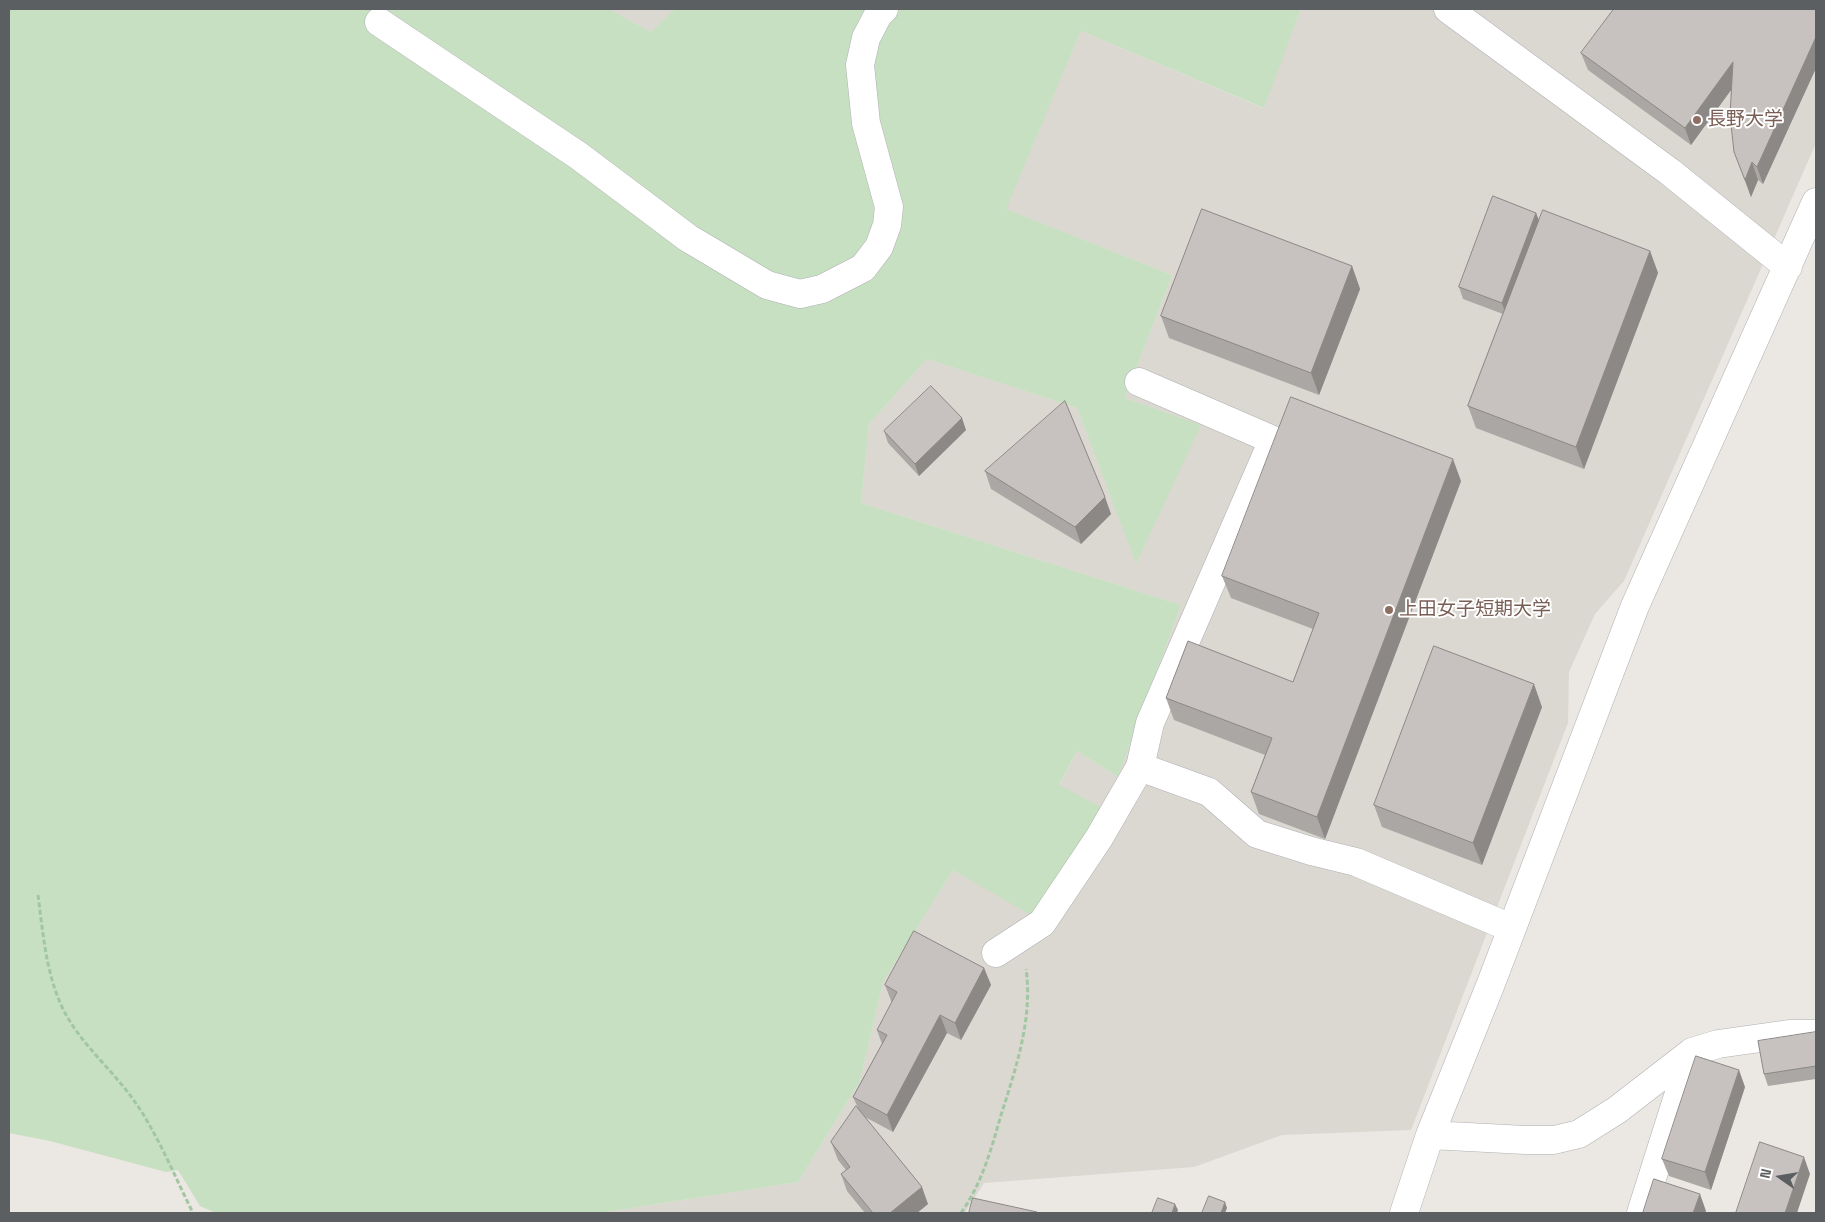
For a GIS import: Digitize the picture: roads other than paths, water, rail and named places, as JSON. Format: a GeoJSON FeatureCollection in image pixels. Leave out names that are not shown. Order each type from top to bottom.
{"type":"FeatureCollection","features":[{"type":"Feature","properties":{"kind":"street"},"geometry":{"type":"LineString","coordinates":[[379,22],[579,156],[688,238],[767,285],[800,294],[822,289],[863,268],[879,247],[887,225],[889,207],[866,123],[860,65],[866,38],[878,15],[884,9]]}},
{"type":"Feature","properties":{"kind":"street"},"geometry":{"type":"LineString","coordinates":[[1448,9],[1670,172],[1788,267]]}},
{"type":"Feature","properties":{"kind":"street"},"geometry":{"type":"LineString","coordinates":[[1404,1213],[1430,1134],[1512,928],[1635,606],[1816,202]]}},
{"type":"Feature","properties":{"kind":"street"},"geometry":{"type":"LineString","coordinates":[[1007,946],[1042,924],[1099,838],[1140,768],[1150,723],[1273,440],[1139,382]]}},
{"type":"Feature","properties":{"kind":"street"},"geometry":{"type":"LineString","coordinates":[[1140,768],[1209,792],[1257,834],[1311,851],[1356,862],[1512,928]]}},
{"type":"Feature","properties":{"kind":"street"},"geometry":{"type":"LineString","coordinates":[[1430,1134],[1535,1140],[1554,1140],[1579,1134],[1617,1110],[1692,1052],[1718,1044],[1789,1034],[1816,1034]]}},
{"type":"Feature","properties":{"kind":"street"},"geometry":{"type":"LineString","coordinates":[[1641,1213],[1692,1052]]}},
{"type":"Feature","properties":{"kind":"place","name":"長野大学"},"geometry":{"type":"Point","coordinates":[1697,120]}},
{"type":"Feature","properties":{"kind":"place","name":"上田女子短期大学"},"geometry":{"type":"Point","coordinates":[1389,610]}}]}
